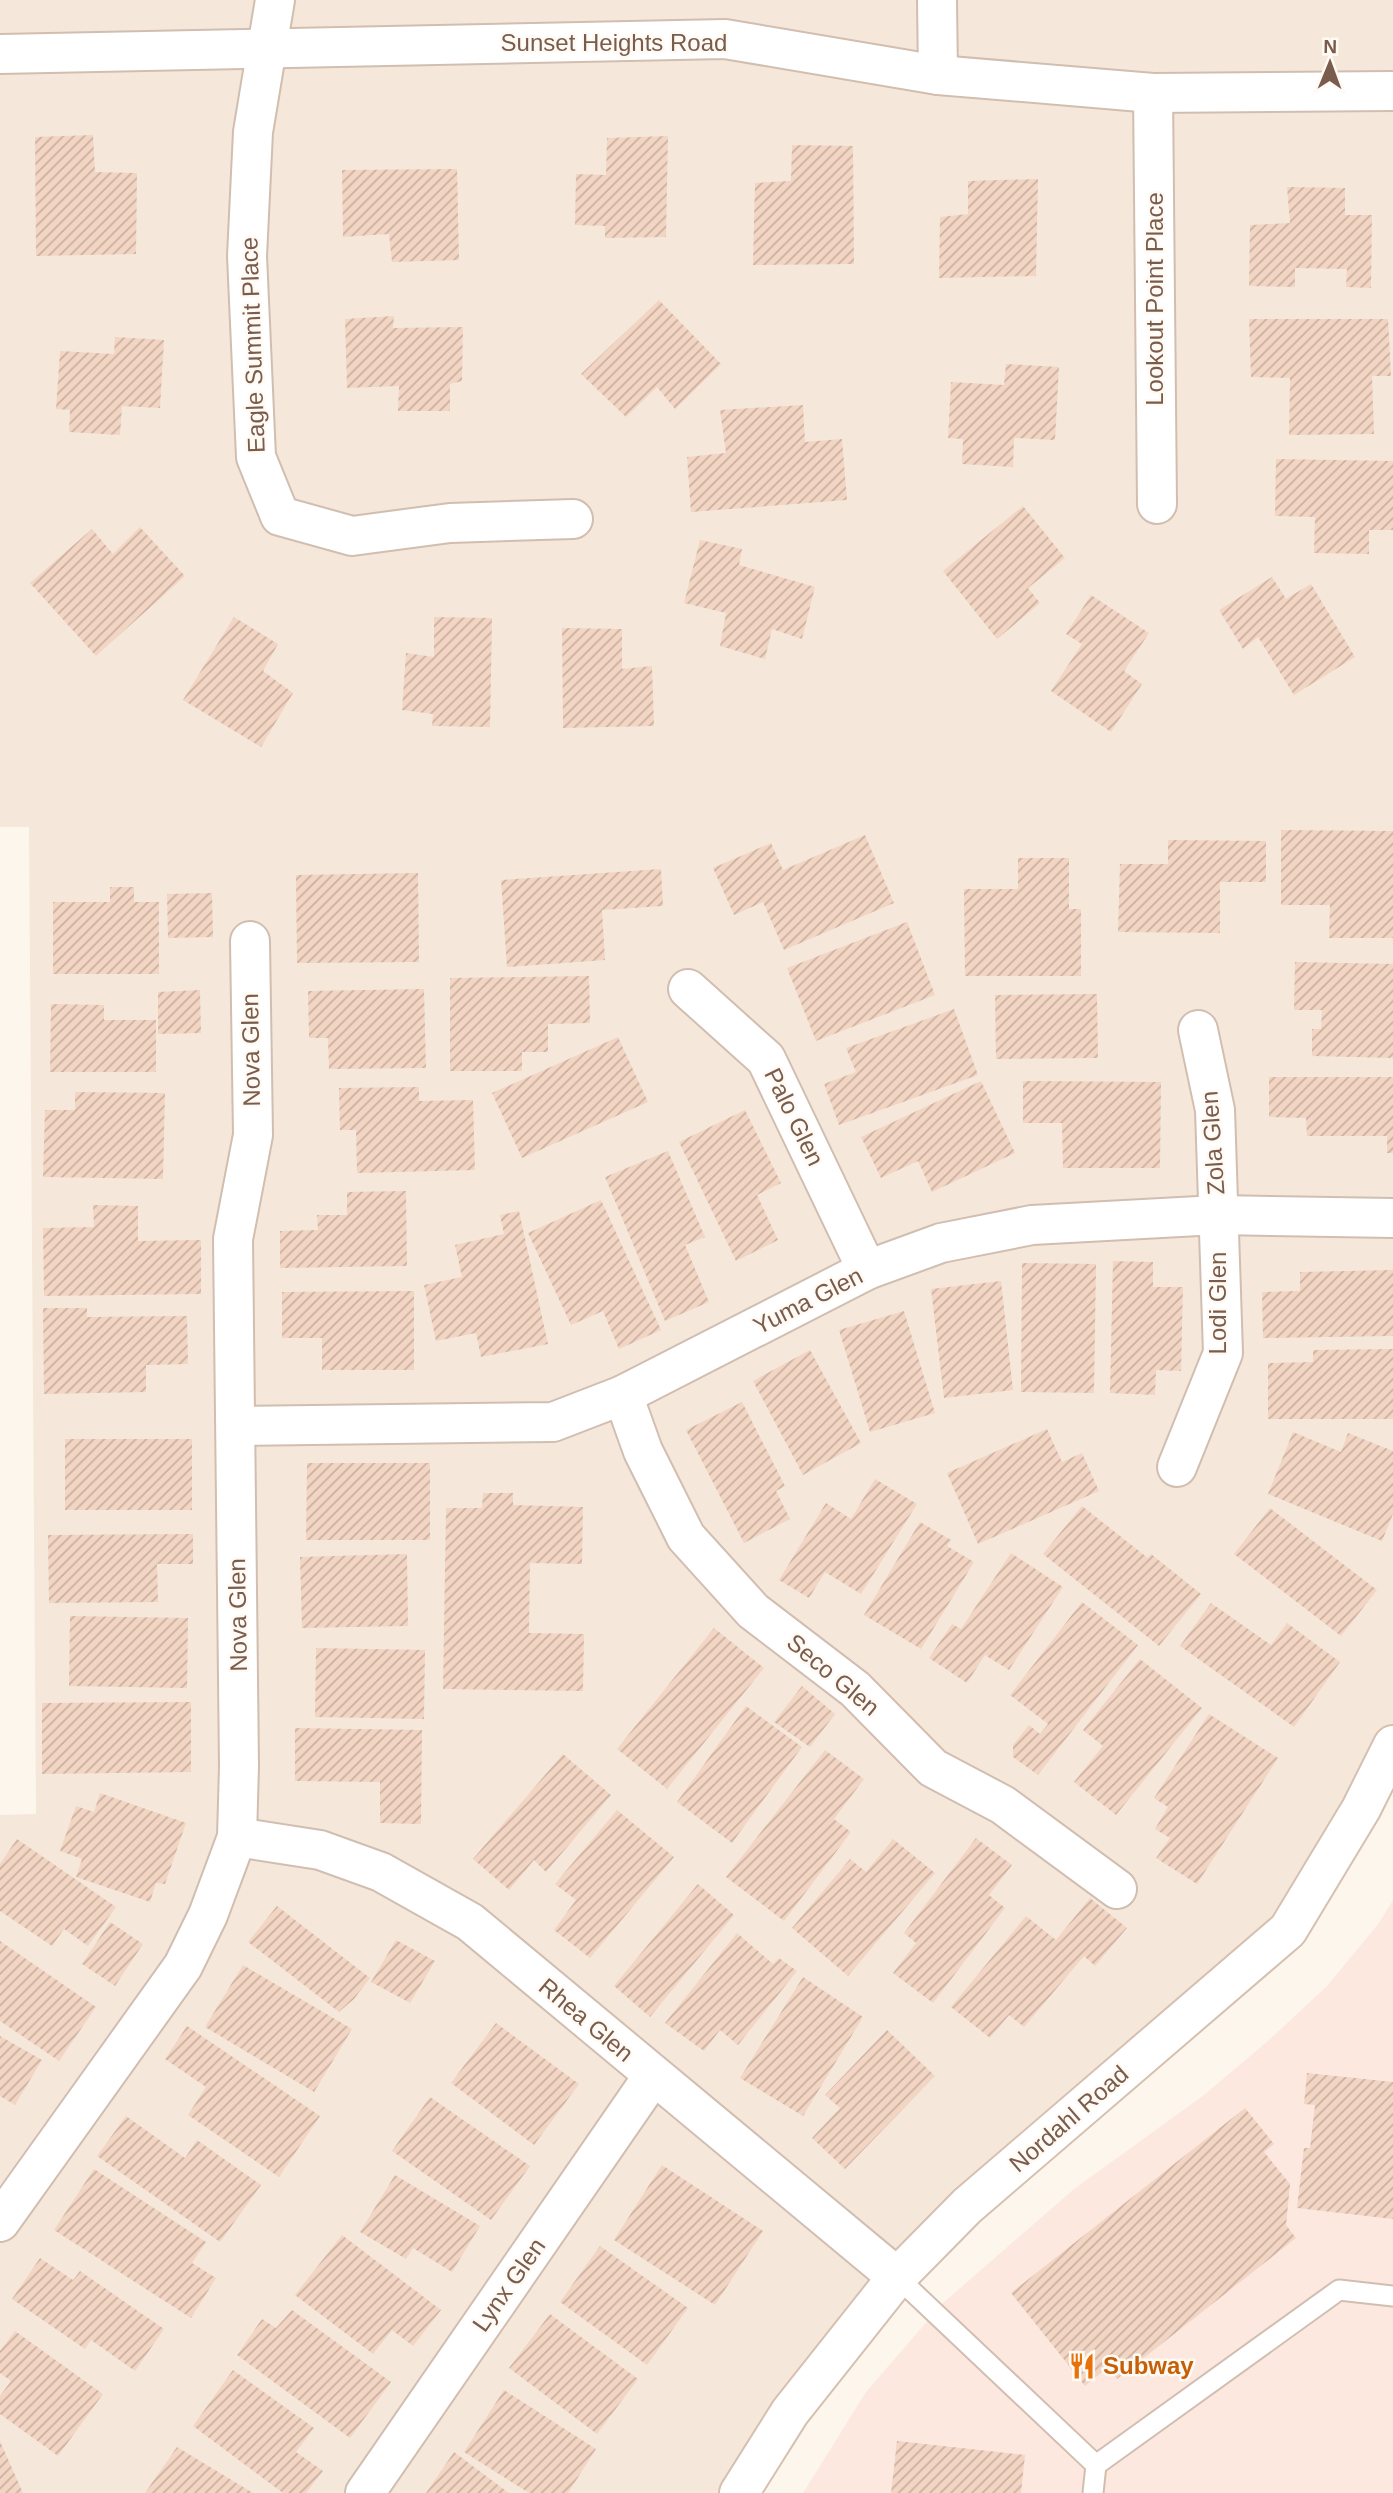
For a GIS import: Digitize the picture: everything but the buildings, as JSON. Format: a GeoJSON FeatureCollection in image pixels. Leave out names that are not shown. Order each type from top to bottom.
{"type":"FeatureCollection","features":[{"type":"Feature","properties":{"kind":"street","name":"Eagle Summit Place"},"geometry":{"type":"LineString","coordinates":[[275,0],[253,132],[247,256],[256,457],[279,516],[352,536],[450,523],[573,519]]}},
{"type":"Feature","properties":{"kind":"street"},"geometry":{"type":"LineString","coordinates":[[937,0],[938,75]]}},
{"type":"Feature","properties":{"kind":"street","name":"Sunset Heights Road"},"geometry":{"type":"LineString","coordinates":[[0,54],[724,39],[938,75],[1153,93],[1393,91]]}},
{"type":"Feature","properties":{"kind":"street","name":"Lookout Point Place"},"geometry":{"type":"LineString","coordinates":[[1153,93],[1157,504]]}},
{"type":"Feature","properties":{"kind":"street","name":"Nova Glen"},"geometry":{"type":"LineString","coordinates":[[0,2222],[183,1966],[208,1915],[237,1837],[239,1766],[233,1239],[253,1135],[250,941]]}},
{"type":"Feature","properties":{"kind":"street","name":"Palo Glen"},"geometry":{"type":"LineString","coordinates":[[688,989],[766,1059],[867,1270]]}},
{"type":"Feature","properties":{"kind":"street","name":"Zola Glen"},"geometry":{"type":"LineString","coordinates":[[1198,1030],[1215,1110],[1217,1215]]}},
{"type":"Feature","properties":{"kind":"street","name":"Yuma Glen"},"geometry":{"type":"LineString","coordinates":[[236,1426],[553,1422],[623,1395],[867,1270],[941,1243],[1032,1224],[1217,1215],[1393,1218]]}},
{"type":"Feature","properties":{"kind":"street","name":"Lodi Glen"},"geometry":{"type":"LineString","coordinates":[[1177,1467],[1223,1353],[1217,1215]]}},
{"type":"Feature","properties":{"kind":"street","name":"Seco Glen"},"geometry":{"type":"LineString","coordinates":[[623,1395],[643,1451],[686,1537],[753,1611],[855,1689],[933,1768],[1003,1805],[1117,1889]]}},
{"type":"Feature","properties":{"kind":"street","name":"Nordahl Road"},"geometry":{"type":"LineString","coordinates":[[739,2493],[790,2412],[897,2277],[967,2206],[1288,1930],[1382,1794],[1393,1745]]}},
{"type":"Feature","properties":{"kind":"street","name":"Rhea Glen"},"geometry":{"type":"LineString","coordinates":[[237,1837],[320,1850],[369,1867],[470,1922],[897,2277]]}},
{"type":"Feature","properties":{"kind":"street","name":"Lynx Glen"},"geometry":{"type":"LineString","coordinates":[[365,2493],[653,2076]]}},
{"type":"Feature","properties":{"kind":"lane"},"geometry":{"type":"LineString","coordinates":[[897,2277],[1096,2465]]}},
{"type":"Feature","properties":{"kind":"lane"},"geometry":{"type":"LineString","coordinates":[[1093,2493],[1096,2465],[1339,2290],[1393,2296]]}},
{"type":"Feature","properties":{"kind":"shaded area"},"geometry":{"type":"Polygon","coordinates":[[[0,0],[1393,0],[1393,1763],[1288,1930],[967,2206],[740,2493],[0,2493],[0,1815],[36,1814],[29,827],[0,827],[0,0]]]}},
{"type":"Feature","properties":{"kind":"shaded area"},"geometry":{"type":"Polygon","coordinates":[[[1393,1900],[1393,2493],[803,2493],[866,2392],[943,2303],[1074,2189],[1204,2095],[1269,2040],[1327,1986],[1379,1923],[1393,1900]]]}},
{"type":"Feature","properties":{"kind":"place","name":"Subway"},"geometry":{"type":"Point","coordinates":[1082,2366]}}]}
